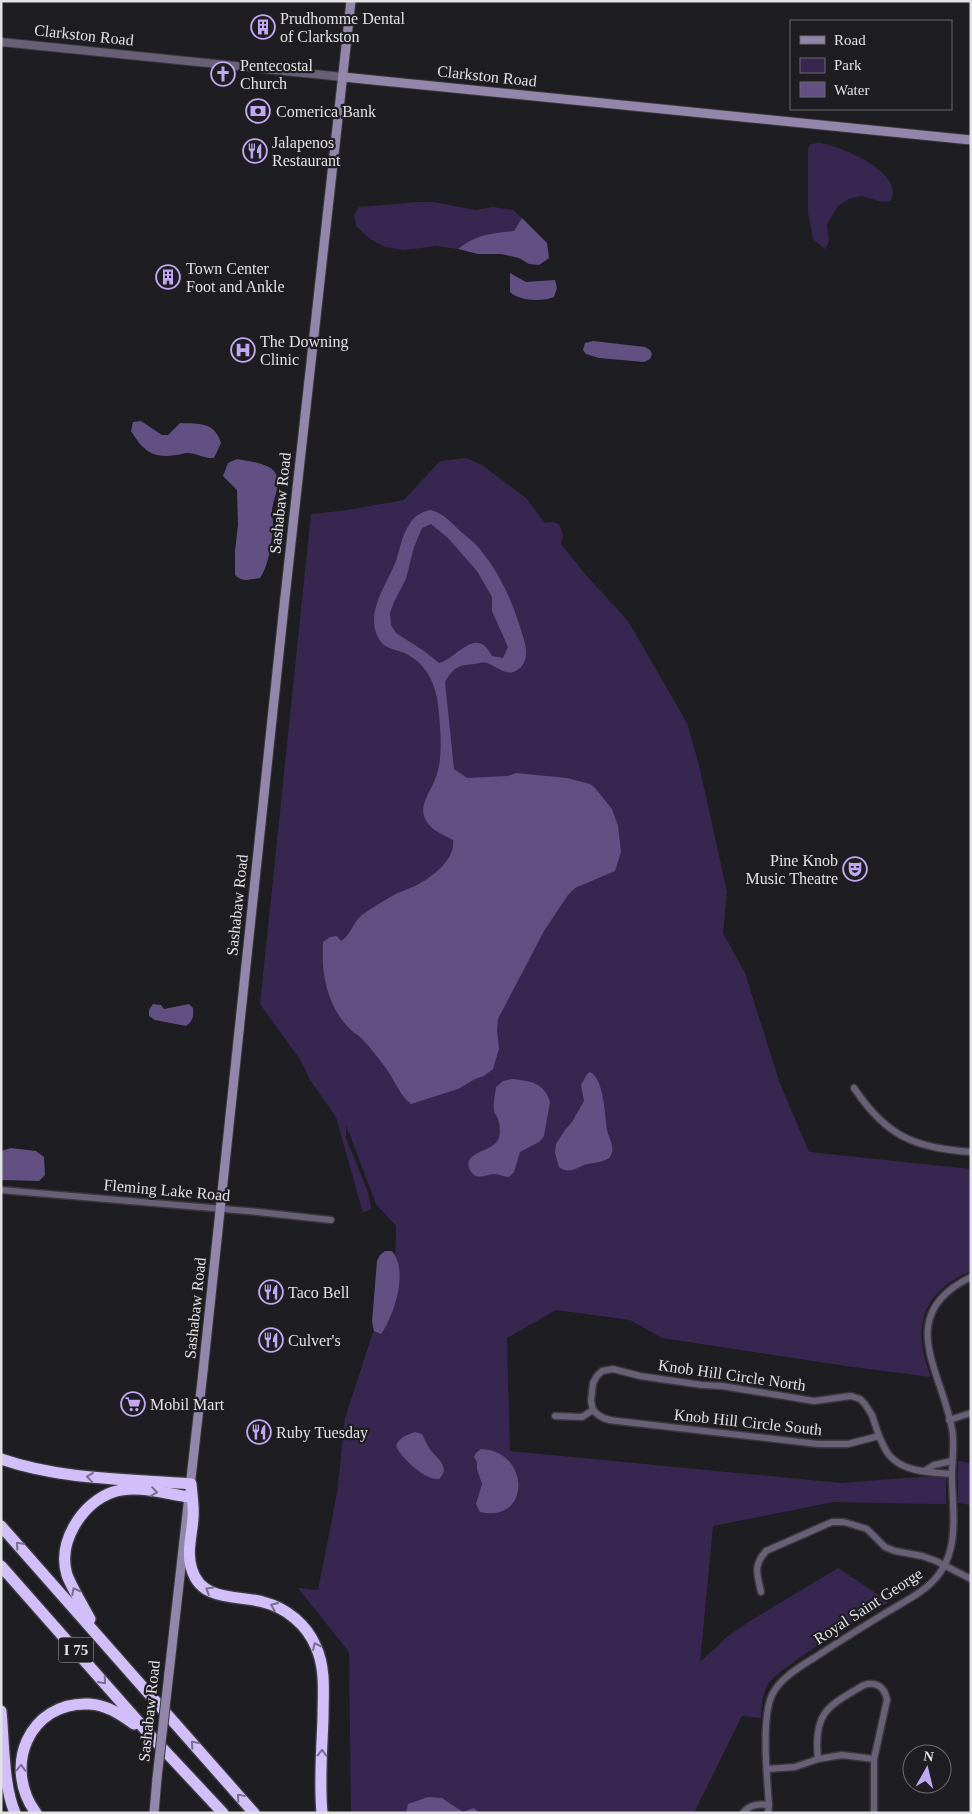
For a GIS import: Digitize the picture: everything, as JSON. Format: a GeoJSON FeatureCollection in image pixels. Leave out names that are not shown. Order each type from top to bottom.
{"type":"FeatureCollection","features":[{"type":"Feature","properties":{"kind":"highway"},"geometry":{"type":"LineString","coordinates":[[1,1459],[57,1473],[98,1478],[191,1484],[194,1516],[189,1558],[191,1570],[198,1582],[206,1590],[216,1595],[264,1602],[283,1610],[302,1625],[310,1634],[317,1648],[323,1668],[324,1681],[322,1813]]}},
{"type":"Feature","properties":{"kind":"highway"},"geometry":{"type":"LineString","coordinates":[[109,1648],[67,1575],[65,1554],[75,1523],[87,1509],[114,1492],[140,1489],[189,1497]]}},
{"type":"Feature","properties":{"kind":"highway","name":"I 75"},"geometry":{"type":"LineString","coordinates":[[1,1526],[254,1813]]}},
{"type":"Feature","properties":{"kind":"highway","name":"I 75"},"geometry":{"type":"LineString","coordinates":[[1,1566],[150,1735],[224,1813]]}},
{"type":"Feature","properties":{"kind":"highway"},"geometry":{"type":"LineString","coordinates":[[36,1813],[30,1805],[23,1787],[20,1766],[28,1738],[49,1714],[70,1706],[90,1704],[118,1713],[150,1735]]}},
{"type":"Feature","properties":{"kind":"highway"},"geometry":{"type":"LineString","coordinates":[[1,1711],[7,1786],[15,1813]]}},
{"type":"Feature","properties":{"kind":"main road","name":"Sashabaw Road"},"geometry":{"type":"LineString","coordinates":[[154,1813],[351,1]]}},
{"type":"Feature","properties":{"kind":"main road","name":"Clarkston Road"},"geometry":{"type":"LineString","coordinates":[[343,77],[971,140]]}},
{"type":"Feature","properties":{"kind":"street","name":"Clarkston Road"},"geometry":{"type":"LineString","coordinates":[[1,42],[343,77]]}},
{"type":"Feature","properties":{"kind":"street"},"geometry":{"type":"LineString","coordinates":[[854,1088],[867,1107],[890,1130],[913,1141],[934,1147],[971,1152]]}},
{"type":"Feature","properties":{"kind":"street","name":"Fleming Lake Road"},"geometry":{"type":"LineString","coordinates":[[1,1190],[331,1220]]}},
{"type":"Feature","properties":{"kind":"street","name":"Royal Saint George"},"geometry":{"type":"LineString","coordinates":[[768,1813],[766,1752],[769,1705],[772,1695],[780,1683],[789,1674],[810,1660],[915,1595],[932,1581],[944,1565],[951,1546],[952,1430],[930,1352],[928,1329],[930,1317],[936,1304],[962,1282],[971,1278]]}},
{"type":"Feature","properties":{"kind":"street","name":"Knob Hill Circle North"},"geometry":{"type":"LineString","coordinates":[[593,1410],[591,1401],[593,1383],[602,1371],[613,1369],[640,1376],[814,1400],[851,1396],[860,1399],[865,1404],[872,1415],[878,1436]]}},
{"type":"Feature","properties":{"kind":"street"},"geometry":{"type":"LineString","coordinates":[[555,1416],[582,1417],[593,1410]]}},
{"type":"Feature","properties":{"kind":"street","name":"Knob Hill Circle South"},"geometry":{"type":"LineString","coordinates":[[593,1410],[597,1415],[605,1419],[617,1421],[818,1444],[848,1444],[878,1436]]}},
{"type":"Feature","properties":{"kind":"street"},"geometry":{"type":"LineString","coordinates":[[949,1420],[971,1413]]}},
{"type":"Feature","properties":{"kind":"street"},"geometry":{"type":"LineString","coordinates":[[878,1436],[889,1455],[898,1464],[909,1469],[952,1474]]}},
{"type":"Feature","properties":{"kind":"street"},"geometry":{"type":"LineString","coordinates":[[926,1470],[934,1465],[952,1461]]}},
{"type":"Feature","properties":{"kind":"street"},"geometry":{"type":"LineString","coordinates":[[761,1592],[756,1568],[760,1558],[766,1551],[832,1522],[844,1522],[867,1529],[885,1546],[895,1551],[922,1556],[971,1579]]}},
{"type":"Feature","properties":{"kind":"street"},"geometry":{"type":"LineString","coordinates":[[818,1759],[818,1726],[820,1718],[840,1699],[870,1683],[882,1688],[886,1693],[887,1700],[874,1759],[874,1813]]}},
{"type":"Feature","properties":{"kind":"street"},"geometry":{"type":"LineString","coordinates":[[767,1769],[795,1767],[818,1759],[842,1755],[874,1759]]}},
{"type":"Feature","properties":{"kind":"street"},"geometry":{"type":"LineString","coordinates":[[743,1813],[749,1807],[757,1804],[769,1804]]}},
{"type":"Feature","properties":{"kind":"green space"},"geometry":{"type":"Polygon","coordinates":[[[819,143],[842,149],[869,162],[889,180],[893,190],[891,201],[882,202],[861,196],[849,199],[838,206],[827,224],[829,242],[825,249],[813,239],[808,213],[808,149],[810,144],[819,143]]]}},
{"type":"Feature","properties":{"kind":"green space"},"geometry":{"type":"Polygon","coordinates":[[[434,202],[475,210],[493,207],[513,210],[522,218],[514,231],[484,235],[471,240],[458,249],[437,246],[404,250],[385,247],[370,239],[356,226],[354,215],[359,207],[434,202]]]}},
{"type":"Feature","properties":{"kind":"green space"},"geometry":{"type":"Polygon","coordinates":[[[466,458],[482,465],[526,498],[545,523],[553,522],[559,524],[563,535],[561,544],[628,621],[687,723],[699,765],[727,892],[723,933],[745,973],[779,1081],[809,1152],[971,1169],[971,1271],[944,1287],[935,1296],[924,1317],[922,1329],[923,1352],[931,1377],[662,1338],[630,1320],[556,1310],[507,1338],[510,1451],[841,1483],[946,1475],[946,1504],[833,1502],[713,1526],[700,1662],[728,1636],[750,1621],[838,1568],[889,1602],[815,1647],[770,1681],[763,1696],[761,1718],[742,1716],[694,1813],[351,1813],[349,1652],[298,1588],[318,1590],[337,1493],[345,1418],[395,1265],[396,1226],[376,1204],[346,1125],[346,1138],[368,1192],[371,1209],[363,1213],[336,1117],[310,1080],[301,1061],[260,1004],[311,514],[404,500],[440,461],[466,458]]]}},
{"type":"Feature","properties":{"kind":"green space"},"geometry":{"type":"Polygon","coordinates":[[[958,1461],[971,1463],[971,1505],[958,1503],[958,1461]]]}},
{"type":"Feature","properties":{"kind":"water"},"geometry":{"type":"Polygon","coordinates":[[[522,218],[547,243],[549,258],[539,265],[529,264],[519,258],[501,254],[478,254],[458,249],[464,244],[484,236],[514,231],[522,218]]]}},
{"type":"Feature","properties":{"kind":"water"},"geometry":{"type":"Polygon","coordinates":[[[510,273],[526,282],[555,280],[557,288],[554,297],[544,300],[531,300],[514,295],[510,292],[510,273]]]}},
{"type":"Feature","properties":{"kind":"water"},"geometry":{"type":"Polygon","coordinates":[[[593,341],[645,347],[652,354],[650,359],[644,362],[599,358],[586,354],[583,350],[585,343],[593,341]]]}},
{"type":"Feature","properties":{"kind":"water"},"geometry":{"type":"Polygon","coordinates":[[[141,421],[162,435],[168,435],[180,423],[205,425],[214,431],[221,443],[214,458],[187,453],[161,456],[144,448],[131,431],[133,422],[141,421]]]}},
{"type":"Feature","properties":{"kind":"water"},"geometry":{"type":"Polygon","coordinates":[[[237,459],[271,468],[277,480],[277,490],[272,509],[273,531],[268,560],[260,578],[250,580],[241,579],[235,575],[238,525],[237,490],[223,476],[228,463],[237,459]]]}},
{"type":"Feature","properties":{"kind":"water"},"geometry":{"type":"Polygon","coordinates":[[[430,510],[445,517],[476,544],[485,556],[498,575],[508,595],[526,648],[526,658],[517,671],[508,673],[486,663],[464,665],[454,670],[445,682],[454,769],[467,778],[508,776],[516,773],[567,778],[590,784],[612,809],[618,826],[621,852],[615,871],[575,888],[568,895],[544,931],[498,1019],[499,1049],[493,1069],[484,1076],[458,1089],[411,1104],[404,1097],[372,1050],[351,1030],[336,1011],[327,989],[323,966],[323,942],[330,937],[337,936],[341,941],[365,912],[434,874],[446,862],[453,847],[453,840],[432,828],[426,821],[423,811],[425,801],[436,777],[441,749],[437,698],[433,683],[426,670],[409,655],[392,649],[381,642],[375,629],[374,620],[378,599],[396,561],[407,529],[415,517],[430,510]],[[431,524],[422,528],[414,547],[406,579],[390,613],[391,625],[396,633],[439,663],[473,643],[480,643],[486,647],[492,656],[503,658],[508,647],[492,611],[492,597],[477,571],[448,538],[431,524]]]}},
{"type":"Feature","properties":{"kind":"water"},"geometry":{"type":"Polygon","coordinates":[[[153,1004],[161,1005],[164,1009],[189,1004],[193,1008],[192,1018],[186,1026],[155,1020],[149,1016],[149,1010],[153,1004]]]}},
{"type":"Feature","properties":{"kind":"water"},"geometry":{"type":"Polygon","coordinates":[[[590,1072],[595,1076],[601,1090],[612,1154],[605,1160],[565,1170],[559,1167],[555,1153],[556,1144],[584,1101],[581,1085],[590,1072]]]}},
{"type":"Feature","properties":{"kind":"water"},"geometry":{"type":"Polygon","coordinates":[[[512,1079],[536,1084],[547,1095],[550,1102],[544,1136],[539,1142],[520,1152],[514,1172],[509,1177],[494,1174],[475,1175],[470,1170],[468,1164],[470,1159],[495,1144],[499,1138],[498,1119],[494,1112],[496,1087],[503,1081],[512,1079]]]}},
{"type":"Feature","properties":{"kind":"water"},"geometry":{"type":"Polygon","coordinates":[[[11,1148],[36,1151],[44,1157],[45,1175],[39,1181],[1,1180],[1,1151],[11,1148]]]}},
{"type":"Feature","properties":{"kind":"water"},"geometry":{"type":"Polygon","coordinates":[[[385,1251],[392,1251],[397,1260],[399,1281],[395,1305],[381,1334],[374,1331],[372,1322],[377,1261],[385,1251]]]}},
{"type":"Feature","properties":{"kind":"water"},"geometry":{"type":"Polygon","coordinates":[[[415,1432],[422,1434],[431,1450],[443,1465],[444,1472],[439,1479],[434,1479],[414,1468],[396,1446],[401,1438],[415,1432]]]}},
{"type":"Feature","properties":{"kind":"water"},"geometry":{"type":"Polygon","coordinates":[[[481,1449],[497,1453],[509,1461],[516,1473],[518,1486],[516,1498],[509,1508],[497,1513],[480,1512],[476,1504],[482,1484],[474,1457],[481,1449]]]}},
{"type":"Feature","properties":{"kind":"water"},"geometry":{"type":"Polygon","coordinates":[[[428,1797],[442,1798],[463,1812],[474,1808],[479,1813],[406,1813],[408,1804],[428,1797]]]}},
{"type":"Feature","properties":{"kind":"place","name":"Prudhomme Dental of Clarkston"},"geometry":{"type":"Point","coordinates":[263,27]}},
{"type":"Feature","properties":{"kind":"place","name":"Pentecostal Church"},"geometry":{"type":"Point","coordinates":[223,74]}},
{"type":"Feature","properties":{"kind":"place","name":"Comerica Bank"},"geometry":{"type":"Point","coordinates":[258,111]}},
{"type":"Feature","properties":{"kind":"place","name":"Jalapenos Restaurant"},"geometry":{"type":"Point","coordinates":[255,151]}},
{"type":"Feature","properties":{"kind":"place","name":"Town Center Foot and Ankle"},"geometry":{"type":"Point","coordinates":[168,277]}},
{"type":"Feature","properties":{"kind":"place","name":"The Downing Clinic"},"geometry":{"type":"Point","coordinates":[243,350]}},
{"type":"Feature","properties":{"kind":"place","name":"Pine Knob Music Theatre"},"geometry":{"type":"Point","coordinates":[855,869]}},
{"type":"Feature","properties":{"kind":"place","name":"Taco Bell"},"geometry":{"type":"Point","coordinates":[271,1292]}},
{"type":"Feature","properties":{"kind":"place","name":"Culver's"},"geometry":{"type":"Point","coordinates":[271,1340]}},
{"type":"Feature","properties":{"kind":"place","name":"Mobil Mart"},"geometry":{"type":"Point","coordinates":[133,1404]}},
{"type":"Feature","properties":{"kind":"place","name":"Ruby Tuesday"},"geometry":{"type":"Point","coordinates":[259,1432]}}]}
